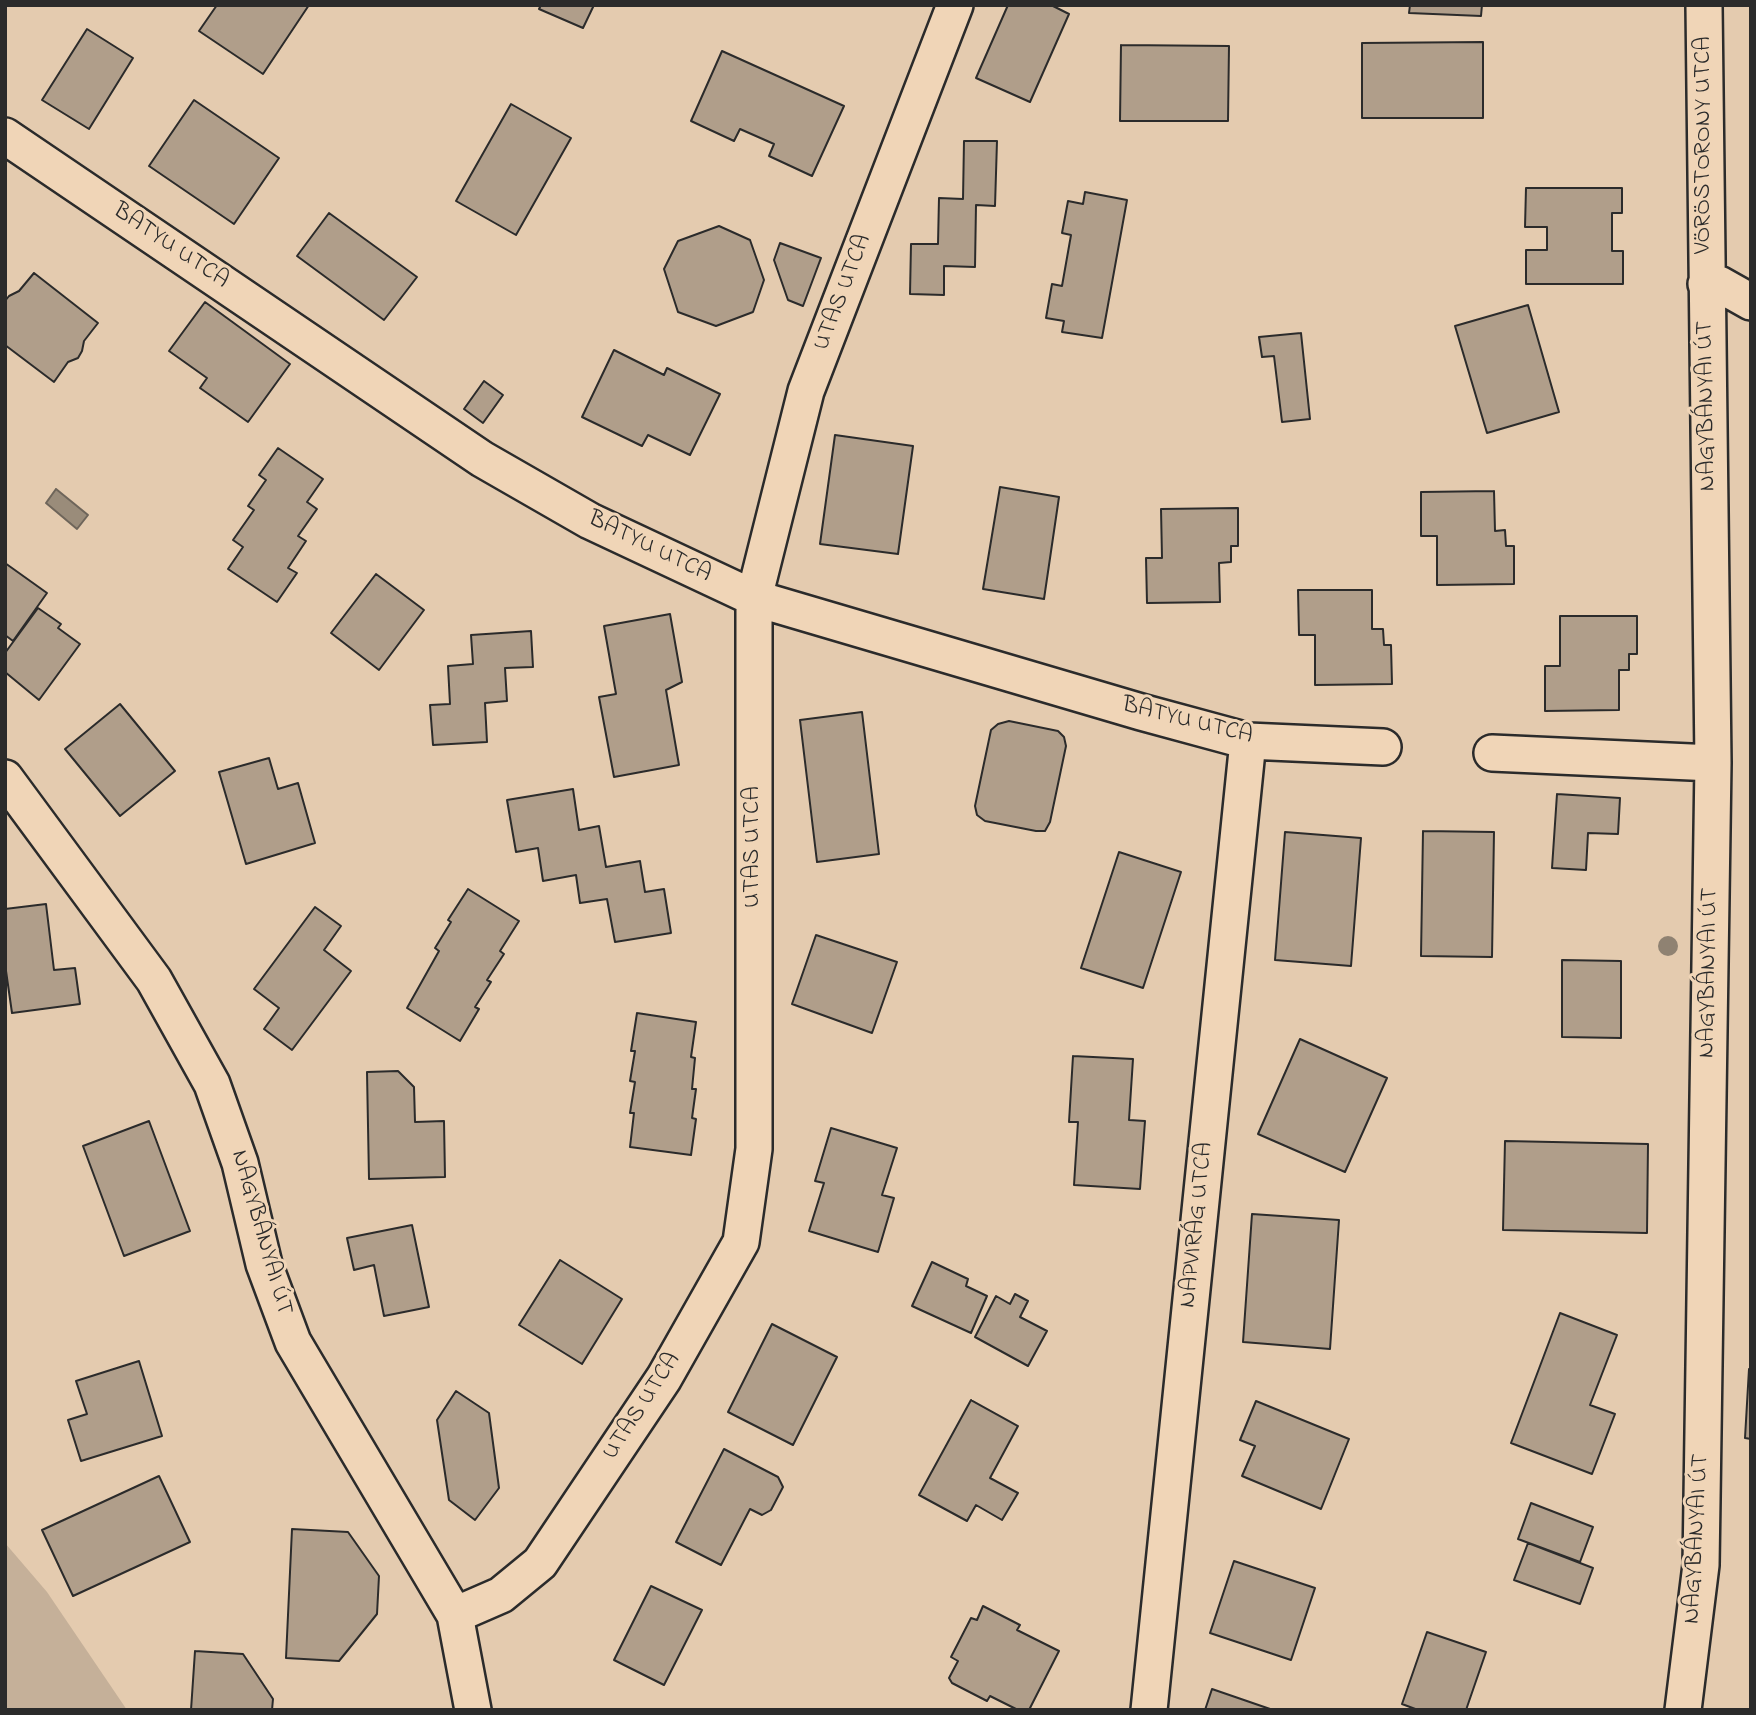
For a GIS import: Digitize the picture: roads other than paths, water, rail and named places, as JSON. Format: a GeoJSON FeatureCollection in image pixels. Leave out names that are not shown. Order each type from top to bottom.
{"type":"FeatureCollection","features":[{"type":"Feature","properties":{"kind":"street","name":"UTAS UTCA"},"geometry":{"type":"LineString","coordinates":[[455,1615],[501,1595],[540,1563],[664,1378],[741,1242],[754,1149],[754,598],[806,391],[955,5]]}},
{"type":"Feature","properties":{"kind":"street","name":"VÖRÖSTORONY UTCA"},"geometry":{"type":"LineString","coordinates":[[1704,5],[1706,284]]}},
{"type":"Feature","properties":{"kind":"street","name":"BATYU UTCA"},"geometry":{"type":"LineString","coordinates":[[5,136],[482,459],[590,521],[754,598],[1248,741],[1383,747]]}},
{"type":"Feature","properties":{"kind":"street","name":"NAGYBÁNYAI ÚT"},"geometry":{"type":"LineString","coordinates":[[1683,1710],[1701,1565],[1713,762],[1706,284],[1719,284],[1751,302]]}},
{"type":"Feature","properties":{"kind":"street","name":"NAPVIRÁG UTCA"},"geometry":{"type":"LineString","coordinates":[[1149,1710],[1248,741]]}},
{"type":"Feature","properties":{"kind":"street"},"geometry":{"type":"LineString","coordinates":[[1492,753],[1713,762]]}},
{"type":"Feature","properties":{"kind":"street","name":"NAGYBÁNYAI ÚT"},"geometry":{"type":"LineString","coordinates":[[5,778],[154,980],[212,1084],[240,1163],[264,1264],[293,1342],[455,1615],[473,1710]]}}]}
